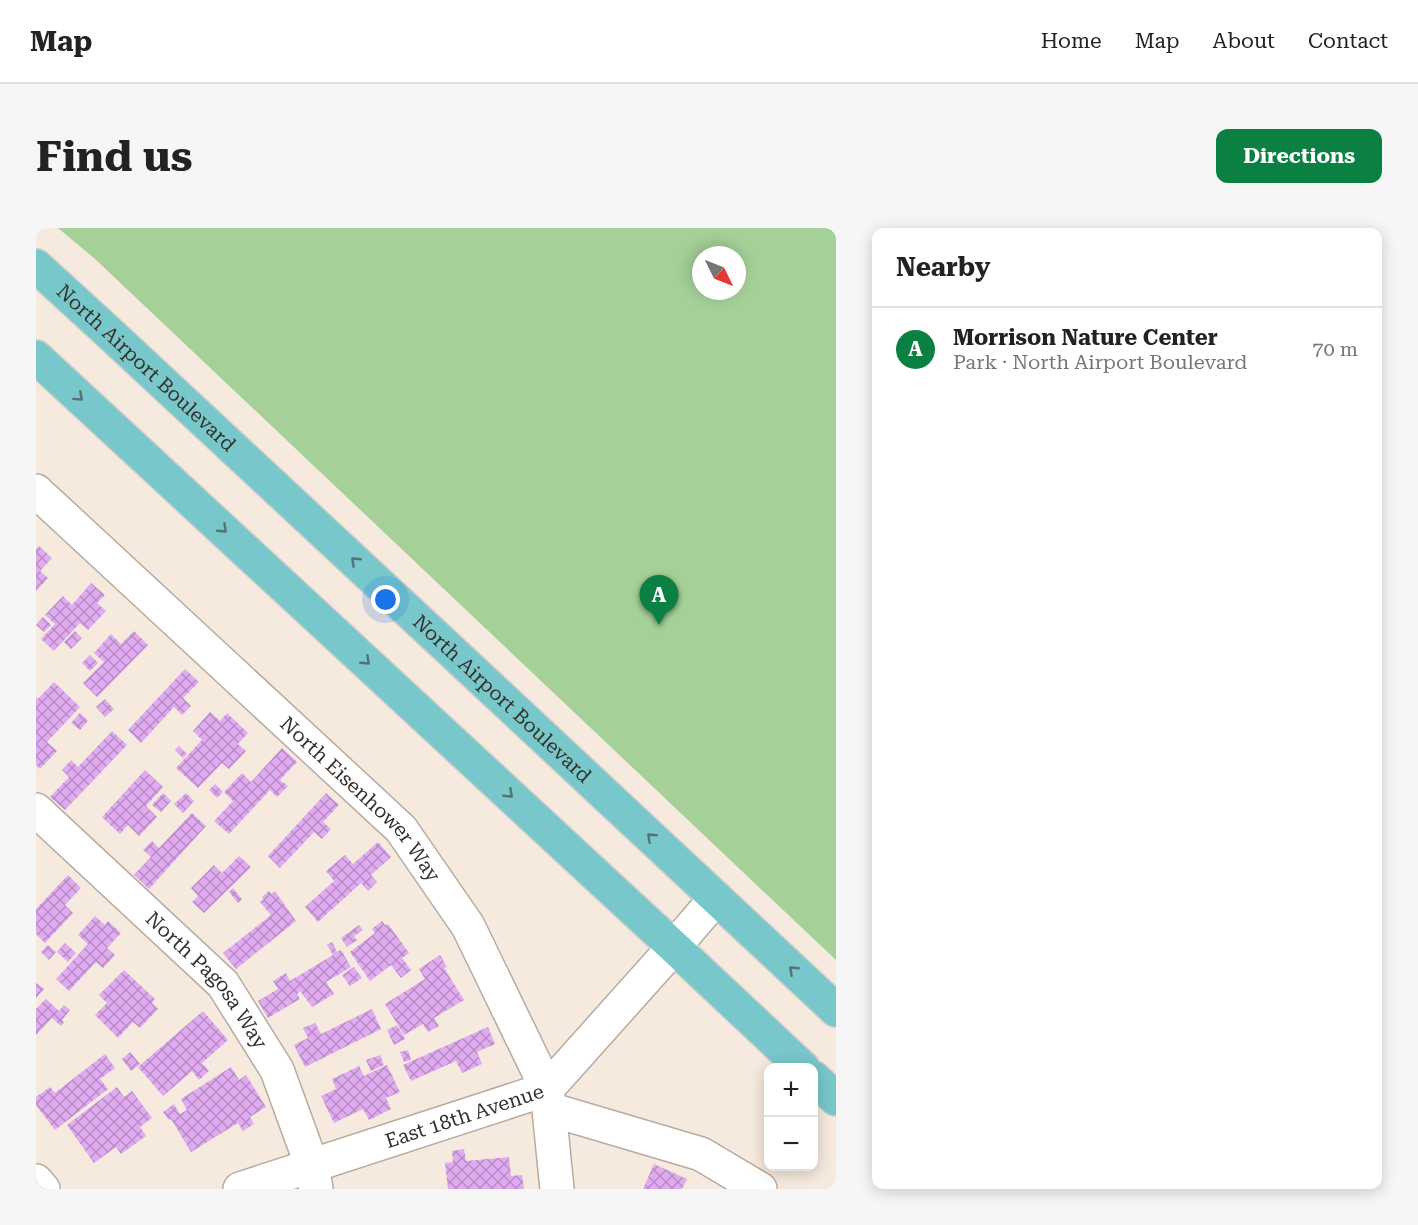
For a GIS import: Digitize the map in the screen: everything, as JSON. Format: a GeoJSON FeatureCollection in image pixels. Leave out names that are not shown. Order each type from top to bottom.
{"type":"FeatureCollection","features":[{"type":"Feature","properties":{"kind":"main road","name":"North Airport Boulevard"},"geometry":{"type":"LineString","coordinates":[[36,266],[836,1010]]}},
{"type":"Feature","properties":{"kind":"main road"},"geometry":{"type":"LineString","coordinates":[[36,357],[798,1063]]}},
{"type":"Feature","properties":{"kind":"main road"},"geometry":{"type":"LineString","coordinates":[[818,1083],[836,1099]]}},
{"type":"Feature","properties":{"kind":"street","name":"North Eisenhower Way"},"geometry":{"type":"LineString","coordinates":[[36,491],[401,829],[468,926],[548,1099],[557,1189]]}},
{"type":"Feature","properties":{"kind":"street","name":"North Pagosa Way"},"geometry":{"type":"LineString","coordinates":[[36,810],[223,984],[277,1070],[314,1178]]}},
{"type":"Feature","properties":{"kind":"street","name":"East 18th Avenue"},"geometry":{"type":"LineString","coordinates":[[240,1189],[314,1178],[548,1099],[716,898]]}},
{"type":"Feature","properties":{"kind":"street"},"geometry":{"type":"LineString","coordinates":[[548,1099],[701,1154],[760,1189]]}},
{"type":"Feature","properties":{"kind":"street"},"geometry":{"type":"LineString","coordinates":[[36,1181],[44,1189]]}},
{"type":"Feature","properties":{"kind":"green space"},"geometry":{"type":"Polygon","coordinates":[[[58,228],[836,228],[836,960],[94,258],[58,228]]]}},
{"type":"Feature","properties":{"kind":"building"},"geometry":{"type":"Polygon","coordinates":[[[39,546],[52,558],[40,571],[48,578],[36,591],[36,549],[39,546]]]}},
{"type":"Feature","properties":{"kind":"building"},"geometry":{"type":"Polygon","coordinates":[[[91,583],[105,595],[97,603],[106,611],[88,630],[80,623],[54,651],[41,639],[55,624],[45,615],[63,596],[72,605],[91,583]]]}},
{"type":"Feature","properties":{"kind":"building"},"geometry":{"type":"Polygon","coordinates":[[[43,617],[51,625],[44,632],[36,625],[43,617]]]}},
{"type":"Feature","properties":{"kind":"building"},"geometry":{"type":"Polygon","coordinates":[[[75,631],[82,638],[71,649],[64,642],[75,631]]]}},
{"type":"Feature","properties":{"kind":"building"},"geometry":{"type":"Polygon","coordinates":[[[134,631],[148,645],[97,697],[83,683],[104,662],[94,653],[111,634],[121,644],[134,631]]]}},
{"type":"Feature","properties":{"kind":"building"},"geometry":{"type":"Polygon","coordinates":[[[90,655],[98,663],[90,671],[82,663],[90,655]]]}},
{"type":"Feature","properties":{"kind":"building"},"geometry":{"type":"Polygon","coordinates":[[[185,669],[199,682],[183,698],[191,706],[182,715],[174,707],[141,743],[128,730],[185,669]]]}},
{"type":"Feature","properties":{"kind":"building"},"geometry":{"type":"Polygon","coordinates":[[[54,682],[80,707],[47,742],[57,751],[40,769],[36,765],[36,697],[38,699],[54,682]]]}},
{"type":"Feature","properties":{"kind":"building"},"geometry":{"type":"Polygon","coordinates":[[[105,699],[114,709],[105,717],[96,707],[105,699]]]}},
{"type":"Feature","properties":{"kind":"building"},"geometry":{"type":"Polygon","coordinates":[[[210,712],[220,721],[227,713],[248,733],[238,744],[246,751],[229,769],[222,763],[198,788],[176,768],[202,740],[193,731],[210,712]]]}},
{"type":"Feature","properties":{"kind":"building"},"geometry":{"type":"Polygon","coordinates":[[[80,713],[88,721],[80,730],[71,723],[80,713]]]}},
{"type":"Feature","properties":{"kind":"building"},"geometry":{"type":"Polygon","coordinates":[[[112,731],[127,745],[65,810],[50,797],[69,777],[62,770],[71,760],[78,767],[112,731]]]}},
{"type":"Feature","properties":{"kind":"building"},"geometry":{"type":"Polygon","coordinates":[[[179,746],[187,754],[183,758],[175,750],[179,746]]]}},
{"type":"Feature","properties":{"kind":"building"},"geometry":{"type":"Polygon","coordinates":[[[282,748],[297,762],[280,780],[288,786],[277,797],[270,790],[229,834],[214,821],[233,801],[224,792],[242,773],[251,782],[282,748]]]}},
{"type":"Feature","properties":{"kind":"building"},"geometry":{"type":"Polygon","coordinates":[[[145,770],[163,787],[146,806],[157,817],[139,836],[128,825],[120,834],[102,817],[145,770]]]}},
{"type":"Feature","properties":{"kind":"building"},"geometry":{"type":"Polygon","coordinates":[[[215,784],[223,792],[217,798],[209,790],[215,784]]]}},
{"type":"Feature","properties":{"kind":"building"},"geometry":{"type":"Polygon","coordinates":[[[163,793],[171,801],[161,812],[152,805],[163,793]]]}},
{"type":"Feature","properties":{"kind":"building"},"geometry":{"type":"Polygon","coordinates":[[[186,793],[194,801],[183,813],[174,804],[186,793]]]}},
{"type":"Feature","properties":{"kind":"building"},"geometry":{"type":"Polygon","coordinates":[[[326,793],[339,805],[323,822],[331,829],[322,839],[314,832],[280,868],[268,856],[326,793]]]}},
{"type":"Feature","properties":{"kind":"building"},"geometry":{"type":"Polygon","coordinates":[[[192,813],[206,826],[149,889],[134,875],[151,857],[143,850],[152,841],[159,848],[192,813]]]}},
{"type":"Feature","properties":{"kind":"building"},"geometry":{"type":"Polygon","coordinates":[[[378,842],[391,857],[371,875],[377,882],[368,891],[361,883],[318,922],[305,907],[334,881],[326,871],[345,855],[353,864],[378,842]]]}},
{"type":"Feature","properties":{"kind":"building"},"geometry":{"type":"Polygon","coordinates":[[[239,856],[251,867],[204,913],[192,902],[198,896],[191,888],[214,865],[222,873],[239,856]]]}},
{"type":"Feature","properties":{"kind":"building"},"geometry":{"type":"Polygon","coordinates":[[[68,875],[81,888],[65,905],[73,913],[45,943],[36,934],[36,909],[68,875]]]}},
{"type":"Feature","properties":{"kind":"building"},"geometry":{"type":"Polygon","coordinates":[[[233,888],[242,899],[238,903],[229,892],[233,888]]]}},
{"type":"Feature","properties":{"kind":"building"},"geometry":{"type":"Polygon","coordinates":[[[269,891],[271,894],[275,891],[296,921],[236,969],[223,953],[271,915],[260,902],[269,891]]]}},
{"type":"Feature","properties":{"kind":"building"},"geometry":{"type":"Polygon","coordinates":[[[95,916],[105,925],[108,921],[121,933],[107,948],[115,955],[103,968],[96,962],[69,991],[56,979],[88,944],[78,935],[95,916]]]}},
{"type":"Feature","properties":{"kind":"building"},"geometry":{"type":"Polygon","coordinates":[[[382,921],[385,925],[388,924],[409,953],[402,958],[411,970],[401,978],[391,965],[370,981],[350,952],[375,933],[372,929],[382,921]]]}},
{"type":"Feature","properties":{"kind":"building"},"geometry":{"type":"Polygon","coordinates":[[[359,925],[363,930],[354,936],[357,940],[347,947],[341,938],[359,925]]]}},
{"type":"Feature","properties":{"kind":"building"},"geometry":{"type":"Polygon","coordinates":[[[332,942],[337,952],[341,950],[351,967],[326,982],[334,994],[312,1007],[300,991],[297,994],[300,999],[268,1018],[258,1001],[278,989],[273,981],[286,973],[290,981],[333,955],[327,945],[332,942]]]}},
{"type":"Feature","properties":{"kind":"building"},"geometry":{"type":"Polygon","coordinates":[[[65,943],[76,953],[68,962],[57,952],[65,943]]]}},
{"type":"Feature","properties":{"kind":"building"},"geometry":{"type":"Polygon","coordinates":[[[48,945],[56,952],[49,960],[41,952],[48,945]]]}},
{"type":"Feature","properties":{"kind":"building"},"geometry":{"type":"Polygon","coordinates":[[[440,955],[447,967],[444,968],[464,1000],[434,1018],[439,1026],[428,1032],[423,1024],[404,1035],[385,1004],[425,979],[419,969],[440,955]]]}},
{"type":"Feature","properties":{"kind":"building"},"geometry":{"type":"Polygon","coordinates":[[[354,967],[362,978],[350,986],[342,975],[354,967]]]}},
{"type":"Feature","properties":{"kind":"building"},"geometry":{"type":"Polygon","coordinates":[[[124,970],[155,999],[152,1003],[158,1009],[140,1028],[133,1022],[118,1038],[95,1015],[107,1003],[99,995],[124,970]]]}},
{"type":"Feature","properties":{"kind":"building"},"geometry":{"type":"Polygon","coordinates":[[[36,983],[44,989],[36,998],[36,983]]]}},
{"type":"Feature","properties":{"kind":"building"},"geometry":{"type":"Polygon","coordinates":[[[46,999],[59,1011],[64,1005],[70,1010],[62,1020],[64,1022],[61,1026],[52,1018],[36,1035],[36,1009],[46,999]]]}},
{"type":"Feature","properties":{"kind":"building"},"geometry":{"type":"Polygon","coordinates":[[[372,1009],[381,1029],[305,1067],[294,1045],[308,1038],[303,1028],[315,1023],[321,1034],[372,1009]]]}},
{"type":"Feature","properties":{"kind":"building"},"geometry":{"type":"Polygon","coordinates":[[[203,1011],[228,1040],[202,1063],[209,1071],[199,1080],[192,1071],[163,1096],[138,1067],[203,1011]]]}},
{"type":"Feature","properties":{"kind":"building"},"geometry":{"type":"Polygon","coordinates":[[[397,1025],[405,1039],[394,1045],[387,1030],[397,1025]]]}},
{"type":"Feature","properties":{"kind":"building"},"geometry":{"type":"Polygon","coordinates":[[[488,1027],[495,1044],[477,1052],[482,1064],[462,1073],[456,1061],[411,1081],[403,1065],[488,1027]]]}},
{"type":"Feature","properties":{"kind":"building"},"geometry":{"type":"Polygon","coordinates":[[[408,1050],[411,1060],[404,1062],[400,1052],[408,1050]]]}},
{"type":"Feature","properties":{"kind":"building"},"geometry":{"type":"Polygon","coordinates":[[[130,1052],[140,1064],[131,1071],[122,1059],[130,1052]]]}},
{"type":"Feature","properties":{"kind":"building"},"geometry":{"type":"Polygon","coordinates":[[[105,1054],[115,1068],[100,1079],[108,1089],[55,1130],[36,1105],[36,1097],[50,1087],[55,1093],[105,1054]]]}},
{"type":"Feature","properties":{"kind":"building"},"geometry":{"type":"Polygon","coordinates":[[[380,1055],[384,1065],[371,1071],[366,1060],[380,1055]]]}},
{"type":"Feature","properties":{"kind":"building"},"geometry":{"type":"Polygon","coordinates":[[[387,1065],[400,1092],[386,1098],[391,1109],[369,1120],[363,1109],[334,1123],[321,1096],[336,1089],[332,1079],[359,1066],[364,1076],[387,1065]]]}},
{"type":"Feature","properties":{"kind":"building"},"geometry":{"type":"Polygon","coordinates":[[[231,1067],[239,1080],[246,1075],[266,1107],[250,1117],[254,1124],[243,1131],[238,1123],[191,1152],[171,1119],[169,1120],[163,1112],[174,1104],[180,1114],[187,1110],[181,1099],[231,1067]]]}},
{"type":"Feature","properties":{"kind":"building"},"geometry":{"type":"Polygon","coordinates":[[[117,1087],[124,1097],[132,1091],[152,1118],[140,1127],[146,1136],[121,1154],[116,1147],[94,1163],[67,1125],[117,1087]]]}},
{"type":"Feature","properties":{"kind":"building"},"geometry":{"type":"Polygon","coordinates":[[[464,1149],[466,1161],[509,1157],[511,1176],[522,1175],[524,1189],[448,1189],[445,1163],[453,1162],[452,1151],[464,1149]]]}},
{"type":"Feature","properties":{"kind":"building"},"geometry":{"type":"Polygon","coordinates":[[[654,1164],[687,1179],[682,1189],[643,1189],[654,1164]]]}},
{"type":"Feature","properties":{"kind":"place","name":"Morrison Nature Center"},"geometry":{"type":"Point","coordinates":[659,625]}}]}
